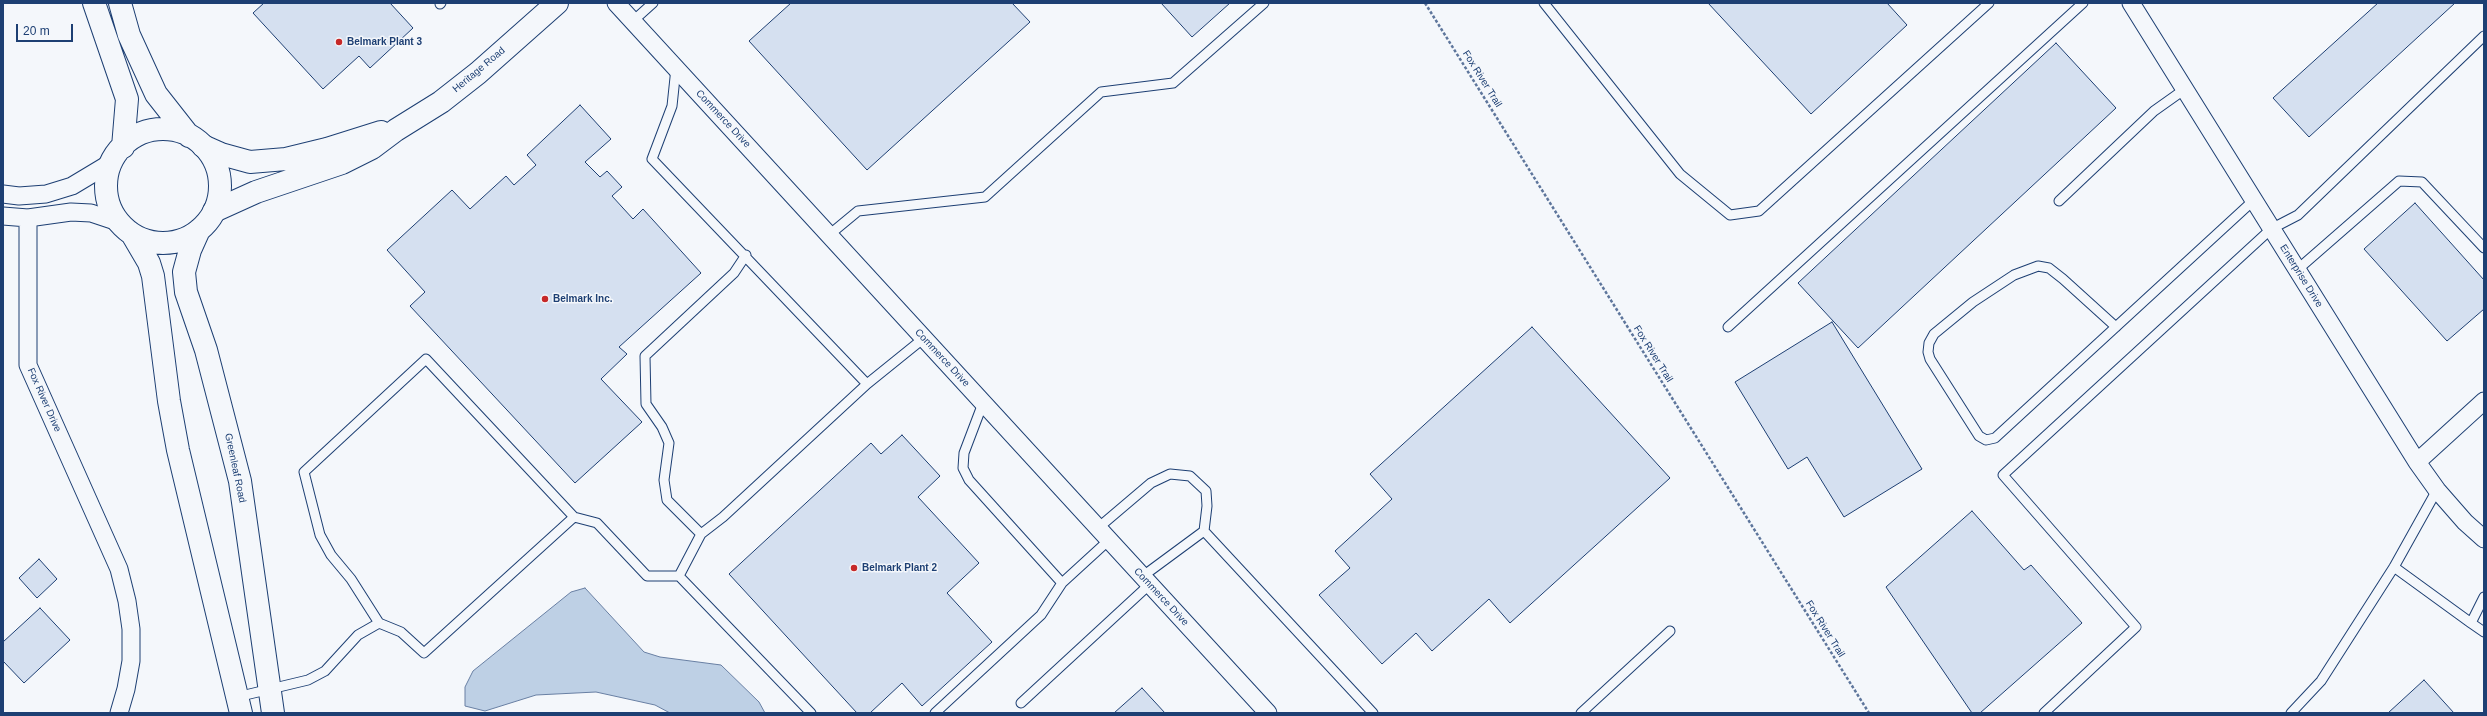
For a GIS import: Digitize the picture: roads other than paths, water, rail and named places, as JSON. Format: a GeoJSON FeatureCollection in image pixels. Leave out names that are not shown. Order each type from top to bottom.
{"type":"FeatureCollection","features":[{"type":"Feature","properties":{"kind":"main road"},"geometry":{"type":"LineString","coordinates":[[94,3],[127,99],[118,155],[107,179],[108,195],[112,210],[149,262],[153,276],[169,402],[178,450],[239,705]]}},
{"type":"Feature","properties":{"kind":"main road"},"geometry":{"type":"LineString","coordinates":[[120,3],[129,35],[156,94],[214,160],[219,177],[219,195],[214,211],[199,230],[186,238],[170,242],[151,241],[126,228]]}},
{"type":"Feature","properties":{"kind":"main road","name":"Heritage Road"},"geometry":{"type":"LineString","coordinates":[[214,211],[256,192],[342,163],[372,148],[396,130],[441,102],[478,73],[557,3]]}},
{"type":"Feature","properties":{"kind":"main road"},"geometry":{"type":"LineString","coordinates":[[118,155],[137,136],[154,130],[172,130],[196,141]]}},
{"type":"Feature","properties":{"kind":"main road","name":"Heritage Road"},"geometry":{"type":"LineString","coordinates":[[196,141],[221,154],[250,162],[286,159],[326,149],[372,134],[396,130]]}},
{"type":"Feature","properties":{"kind":"main road","name":"Greenleaf Road"},"geometry":{"type":"LineString","coordinates":[[199,230],[190,250],[184,272],[186,292],[206,350],[240,481],[273,713]]}},
{"type":"Feature","properties":{"kind":"street","name":"Commerce Drive"},"geometry":{"type":"LineString","coordinates":[[616,3],[1268,713]]}},
{"type":"Feature","properties":{"kind":"street","name":"Enterprise Drive"},"geometry":{"type":"LineString","coordinates":[[2131,3],[2418,462],[2437,490],[2465,522],[2484,539]]}},
{"type":"Feature","properties":{"kind":"street"},"geometry":{"type":"LineString","coordinates":[[3,194],[20,196],[46,194],[72,186],[118,155]]}},
{"type":"Feature","properties":{"kind":"street"},"geometry":{"type":"LineString","coordinates":[[3,216],[28,218],[71,212],[91,213],[126,228]]}},
{"type":"Feature","properties":{"kind":"street","name":"Fox River Drive"},"geometry":{"type":"LineString","coordinates":[[28,218],[28,365],[118,569],[127,601],[131,629],[131,661],[126,689],[119,713]]}},
{"type":"Feature","properties":{"kind":"street"},"geometry":{"type":"LineString","coordinates":[[2418,462],[2484,401]]}},
{"type":"Feature","properties":{"kind":"lane"},"geometry":{"type":"LineString","coordinates":[[633,21],[653,3]]}},
{"type":"Feature","properties":{"kind":"lane"},"geometry":{"type":"LineString","coordinates":[[829,235],[858,211],[985,197],[1101,92],[1173,82],[1264,3]]}},
{"type":"Feature","properties":{"kind":"lane"},"geometry":{"type":"LineString","coordinates":[[1544,3],[1680,174],[1730,215],[1759,211],[1989,3]]}},
{"type":"Feature","properties":{"kind":"lane"},"geometry":{"type":"LineString","coordinates":[[1728,327],[2083,3]]}},
{"type":"Feature","properties":{"kind":"lane"},"geometry":{"type":"LineString","coordinates":[[2044,713],[2136,627],[2004,475],[2271,229],[2298,214],[2484,36]]}},
{"type":"Feature","properties":{"kind":"lane"},"geometry":{"type":"LineString","coordinates":[[676,68],[672,106],[652,160],[746,255],[867,384]]}},
{"type":"Feature","properties":{"kind":"lane"},"geometry":{"type":"LineString","coordinates":[[2059,201],[2154,112],[2185,89]]}},
{"type":"Feature","properties":{"kind":"lane"},"geometry":{"type":"LineString","coordinates":[[2297,270],[2399,181],[2422,182],[2484,248]]}},
{"type":"Feature","properties":{"kind":"lane"},"geometry":{"type":"LineString","coordinates":[[2116,327],[2064,279],[2049,268],[2038,266],[2014,275],[1973,302],[1934,334],[1928,343],[1928,352],[1930,359],[1979,436],[1986,440],[1995,438],[2116,327],[2254,200]]}},
{"type":"Feature","properties":{"kind":"lane"},"geometry":{"type":"LineString","coordinates":[[701,534],[667,500],[664,480],[669,443],[664,431],[646,404],[646,356],[734,274],[746,255]]}},
{"type":"Feature","properties":{"kind":"lane"},"geometry":{"type":"LineString","coordinates":[[679,576],[701,534],[723,517],[867,384],[924,338]]}},
{"type":"Feature","properties":{"kind":"lane"},"geometry":{"type":"LineString","coordinates":[[574,517],[424,653],[401,632],[380,623],[351,579],[331,555],[320,535],[304,472],[426,359],[574,517],[597,524],[647,576],[679,576],[810,713]]}},
{"type":"Feature","properties":{"kind":"lane"},"geometry":{"type":"LineString","coordinates":[[983,403],[964,453],[963,468],[969,480],[1062,583]]}},
{"type":"Feature","properties":{"kind":"lane"},"geometry":{"type":"LineString","coordinates":[[935,713],[1041,615],[1062,583],[1104,534],[1151,483],[1170,474],[1190,476],[1206,490],[1207,506],[1204,531],[1146,580],[1022,702]]}},
{"type":"Feature","properties":{"kind":"lane"},"geometry":{"type":"LineString","coordinates":[[2291,713],[2321,681],[2394,567],[2437,490]]}},
{"type":"Feature","properties":{"kind":"lane"},"geometry":{"type":"LineString","coordinates":[[1204,531],[1373,713]]}},
{"type":"Feature","properties":{"kind":"lane"},"geometry":{"type":"LineString","coordinates":[[2394,567],[2484,632]]}},
{"type":"Feature","properties":{"kind":"lane"},"geometry":{"type":"LineString","coordinates":[[2471,623],[2484,596]]}},
{"type":"Feature","properties":{"kind":"lane"},"geometry":{"type":"LineString","coordinates":[[239,705],[269,690],[308,680],[325,672],[358,635],[380,623]]}},
{"type":"Feature","properties":{"kind":"lane"},"geometry":{"type":"LineString","coordinates":[[1581,713],[1670,631]]}},
{"type":"Feature","properties":{"kind":"water"},"geometry":{"type":"Polygon","coordinates":[[[585,588],[644,652],[660,657],[721,665],[759,702],[765,713],[670,713],[655,705],[596,692],[536,695],[485,711],[465,706],[465,687],[473,671],[571,592],[585,588]]]}},
{"type":"Feature","properties":{"kind":"place","name":"Belmark Plant 3"},"geometry":{"type":"Point","coordinates":[339,42]}},
{"type":"Feature","properties":{"kind":"place","name":"Belmark Inc."},"geometry":{"type":"Point","coordinates":[545,299]}},
{"type":"Feature","properties":{"kind":"place","name":"Belmark Plant 2"},"geometry":{"type":"Point","coordinates":[854,568]}}]}
